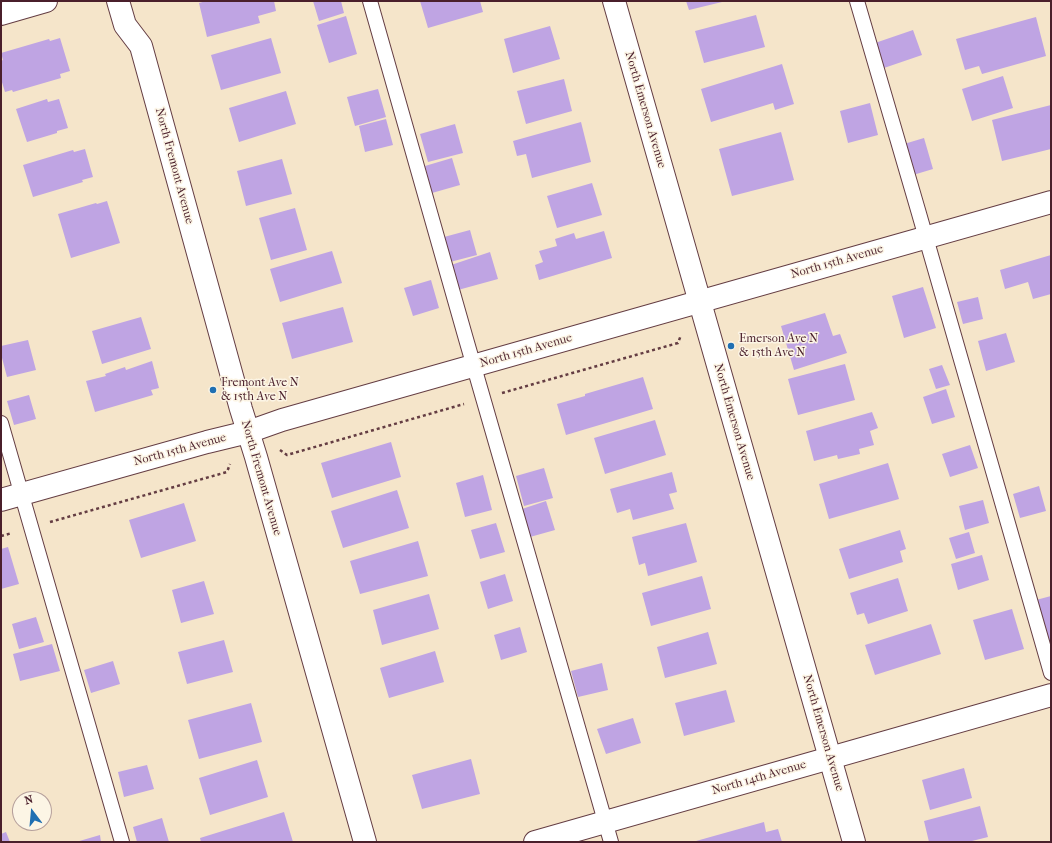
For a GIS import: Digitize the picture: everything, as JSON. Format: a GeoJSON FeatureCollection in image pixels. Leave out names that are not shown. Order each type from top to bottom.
{"type":"FeatureCollection","features":[{"type":"Feature","properties":{"kind":"street"},"geometry":{"type":"LineString","coordinates":[[1,14],[46,1]]}},
{"type":"Feature","properties":{"kind":"street","name":"North Fremont Avenue"},"geometry":{"type":"LineString","coordinates":[[118,1],[125,25],[141,46],[241,409],[365,842]]}},
{"type":"Feature","properties":{"kind":"street","name":"North Emerson Avenue"},"geometry":{"type":"LineString","coordinates":[[614,1],[854,842]]}},
{"type":"Feature","properties":{"kind":"street","name":"North 15th Avenue"},"geometry":{"type":"LineString","coordinates":[[1,500],[207,442],[248,432],[282,420],[1051,202]]}},
{"type":"Feature","properties":{"kind":"street","name":"North 14th Avenue"},"geometry":{"type":"LineString","coordinates":[[536,842],[608,832],[830,758],[1051,695]]}},
{"type":"Feature","properties":{"kind":"lane"},"geometry":{"type":"LineString","coordinates":[[370,1],[473,366],[608,832]]}},
{"type":"Feature","properties":{"kind":"lane"},"geometry":{"type":"LineString","coordinates":[[857,1],[1051,673]]}},
{"type":"Feature","properties":{"kind":"lane"},"geometry":{"type":"LineString","coordinates":[[1,423],[122,842]]}},
{"type":"Feature","properties":{"kind":"path"},"geometry":{"type":"LineString","coordinates":[[1,536],[227,472],[230,464]]}},
{"type":"Feature","properties":{"kind":"building"},"geometry":{"type":"Polygon","coordinates":[[[206,1],[274,1],[276,11],[258,16],[260,23],[207,37],[199,3],[206,1]]]}},
{"type":"Feature","properties":{"kind":"building"},"geometry":{"type":"Polygon","coordinates":[[[313,1],[341,1],[344,13],[319,21],[313,1]]]}},
{"type":"Feature","properties":{"kind":"building"},"geometry":{"type":"Polygon","coordinates":[[[420,1],[480,1],[483,12],[428,28],[420,1]]]}},
{"type":"Feature","properties":{"kind":"building"},"geometry":{"type":"Polygon","coordinates":[[[686,1],[722,1],[722,2],[689,10],[686,1]]]}},
{"type":"Feature","properties":{"kind":"building"},"geometry":{"type":"Polygon","coordinates":[[[756,15],[765,47],[704,63],[695,31],[756,15]]]}},
{"type":"Feature","properties":{"kind":"building"},"geometry":{"type":"Polygon","coordinates":[[[346,16],[357,54],[329,63],[317,25],[346,16]]]}},
{"type":"Feature","properties":{"kind":"building"},"geometry":{"type":"Polygon","coordinates":[[[1036,17],[1046,56],[982,74],[979,66],[965,70],[956,39],[1036,17]]]}},
{"type":"Feature","properties":{"kind":"building"},"geometry":{"type":"Polygon","coordinates":[[[550,26],[560,59],[513,73],[504,39],[550,26]]]}},
{"type":"Feature","properties":{"kind":"building"},"geometry":{"type":"Polygon","coordinates":[[[913,30],[922,55],[884,68],[875,43],[913,30]]]}},
{"type":"Feature","properties":{"kind":"building"},"geometry":{"type":"Polygon","coordinates":[[[60,38],[70,71],[60,74],[61,78],[13,92],[12,90],[5,92],[1,79],[1,61],[3,60],[1,53],[49,39],[50,41],[60,38]]]}},
{"type":"Feature","properties":{"kind":"building"},"geometry":{"type":"Polygon","coordinates":[[[271,38],[281,73],[221,90],[211,55],[271,38]]]}},
{"type":"Feature","properties":{"kind":"building"},"geometry":{"type":"Polygon","coordinates":[[[782,64],[794,104],[775,110],[773,103],[711,122],[701,89],[782,64]]]}},
{"type":"Feature","properties":{"kind":"building"},"geometry":{"type":"Polygon","coordinates":[[[1003,76],[1013,108],[972,121],[962,89],[1003,76]]]}},
{"type":"Feature","properties":{"kind":"building"},"geometry":{"type":"Polygon","coordinates":[[[564,79],[572,111],[526,124],[517,91],[564,79]]]}},
{"type":"Feature","properties":{"kind":"building"},"geometry":{"type":"Polygon","coordinates":[[[378,89],[386,117],[355,126],[347,97],[378,89]]]}},
{"type":"Feature","properties":{"kind":"building"},"geometry":{"type":"Polygon","coordinates":[[[286,91],[296,124],[239,142],[229,108],[286,91]]]}},
{"type":"Feature","properties":{"kind":"building"},"geometry":{"type":"Polygon","coordinates":[[[47,99],[48,102],[59,99],[68,128],[27,142],[16,109],[47,99]]]}},
{"type":"Feature","properties":{"kind":"building"},"geometry":{"type":"Polygon","coordinates":[[[870,103],[878,135],[848,143],[840,111],[870,103]]]}},
{"type":"Feature","properties":{"kind":"building"},"geometry":{"type":"Polygon","coordinates":[[[1051,105],[1051,149],[1002,161],[992,120],[1051,105]]]}},
{"type":"Feature","properties":{"kind":"building"},"geometry":{"type":"Polygon","coordinates":[[[386,119],[393,145],[365,152],[359,126],[386,119]]]}},
{"type":"Feature","properties":{"kind":"building"},"geometry":{"type":"Polygon","coordinates":[[[581,122],[591,162],[532,178],[526,154],[517,156],[513,141],[581,122]]]}},
{"type":"Feature","properties":{"kind":"building"},"geometry":{"type":"Polygon","coordinates":[[[455,124],[463,153],[428,162],[420,134],[455,124]]]}},
{"type":"Feature","properties":{"kind":"building"},"geometry":{"type":"Polygon","coordinates":[[[781,132],[794,180],[732,196],[719,149],[781,132]]]}},
{"type":"Feature","properties":{"kind":"building"},"geometry":{"type":"Polygon","coordinates":[[[924,138],[933,169],[913,175],[904,144],[924,138]]]}},
{"type":"Feature","properties":{"kind":"building"},"geometry":{"type":"Polygon","coordinates":[[[85,149],[93,177],[82,180],[83,182],[33,197],[23,165],[73,150],[74,152],[85,149]]]}},
{"type":"Feature","properties":{"kind":"building"},"geometry":{"type":"Polygon","coordinates":[[[452,158],[460,185],[432,193],[425,166],[452,158]]]}},
{"type":"Feature","properties":{"kind":"building"},"geometry":{"type":"Polygon","coordinates":[[[282,159],[292,194],[246,206],[237,171],[282,159]]]}},
{"type":"Feature","properties":{"kind":"building"},"geometry":{"type":"Polygon","coordinates":[[[592,183],[602,215],[557,228],[547,196],[592,183]]]}},
{"type":"Feature","properties":{"kind":"building"},"geometry":{"type":"Polygon","coordinates":[[[107,201],[120,243],[71,258],[58,214],[107,201]]]}},
{"type":"Feature","properties":{"kind":"building"},"geometry":{"type":"Polygon","coordinates":[[[295,208],[307,250],[271,260],[259,218],[295,208]]]}},
{"type":"Feature","properties":{"kind":"building"},"geometry":{"type":"Polygon","coordinates":[[[470,230],[477,255],[450,262],[444,237],[470,230]]]}},
{"type":"Feature","properties":{"kind":"building"},"geometry":{"type":"Polygon","coordinates":[[[604,231],[612,258],[539,280],[535,265],[543,262],[539,251],[557,246],[555,239],[574,233],[576,239],[604,231]]]}},
{"type":"Feature","properties":{"kind":"building"},"geometry":{"type":"Polygon","coordinates":[[[332,251],[342,283],[280,302],[270,269],[332,251]]]}},
{"type":"Feature","properties":{"kind":"building"},"geometry":{"type":"Polygon","coordinates":[[[490,252],[498,279],[458,290],[451,265],[490,252]]]}},
{"type":"Feature","properties":{"kind":"building"},"geometry":{"type":"Polygon","coordinates":[[[1051,255],[1051,294],[1033,299],[1028,282],[1005,289],[1000,270],[1051,255]]]}},
{"type":"Feature","properties":{"kind":"building"},"geometry":{"type":"Polygon","coordinates":[[[431,280],[439,308],[413,316],[404,288],[431,280]]]}},
{"type":"Feature","properties":{"kind":"building"},"geometry":{"type":"Polygon","coordinates":[[[923,287],[936,328],[904,338],[892,296],[923,287]]]}},
{"type":"Feature","properties":{"kind":"building"},"geometry":{"type":"Polygon","coordinates":[[[978,297],[983,319],[963,324],[957,302],[978,297]]]}},
{"type":"Feature","properties":{"kind":"building"},"geometry":{"type":"Polygon","coordinates":[[[343,307],[353,342],[292,359],[282,323],[343,307]]]}},
{"type":"Feature","properties":{"kind":"building"},"geometry":{"type":"Polygon","coordinates":[[[825,313],[833,336],[840,334],[847,353],[794,370],[781,326],[825,313]]]}},
{"type":"Feature","properties":{"kind":"building"},"geometry":{"type":"Polygon","coordinates":[[[141,317],[151,349],[102,364],[92,331],[141,317]]]}},
{"type":"Feature","properties":{"kind":"building"},"geometry":{"type":"Polygon","coordinates":[[[1006,333],[1015,362],[986,371],[978,341],[1006,333]]]}},
{"type":"Feature","properties":{"kind":"building"},"geometry":{"type":"Polygon","coordinates":[[[28,340],[36,370],[7,377],[1,354],[1,346],[28,340]]]}},
{"type":"Feature","properties":{"kind":"building"},"geometry":{"type":"Polygon","coordinates":[[[152,361],[159,388],[151,390],[153,395],[95,412],[86,381],[106,376],[105,374],[125,367],[126,370],[152,361]]]}},
{"type":"Feature","properties":{"kind":"building"},"geometry":{"type":"Polygon","coordinates":[[[845,364],[855,400],[798,415],[788,379],[845,364]]]}},
{"type":"Feature","properties":{"kind":"building"},"geometry":{"type":"Polygon","coordinates":[[[942,365],[950,385],[936,389],[929,369],[942,365]]]}},
{"type":"Feature","properties":{"kind":"building"},"geometry":{"type":"Polygon","coordinates":[[[643,377],[653,409],[566,435],[557,404],[643,377]]]}},
{"type":"Feature","properties":{"kind":"building"},"geometry":{"type":"Polygon","coordinates":[[[946,389],[955,417],[932,424],[923,397],[946,389]]]}},
{"type":"Feature","properties":{"kind":"building"},"geometry":{"type":"Polygon","coordinates":[[[29,395],[36,419],[14,425],[7,401],[29,395]]]}},
{"type":"Feature","properties":{"kind":"building"},"geometry":{"type":"Polygon","coordinates":[[[872,412],[878,428],[870,431],[874,445],[859,449],[860,454],[838,459],[837,455],[814,461],[806,431],[872,412]]]}},
{"type":"Feature","properties":{"kind":"building"},"geometry":{"type":"Polygon","coordinates":[[[655,420],[666,455],[605,474],[594,438],[655,420]]]}},
{"type":"Feature","properties":{"kind":"building"},"geometry":{"type":"Polygon","coordinates":[[[391,442],[401,477],[332,498],[321,463],[391,442]]]}},
{"type":"Feature","properties":{"kind":"building"},"geometry":{"type":"Polygon","coordinates":[[[970,445],[978,468],[950,477],[942,454],[970,445]]]}},
{"type":"Feature","properties":{"kind":"building"},"geometry":{"type":"Polygon","coordinates":[[[888,463],[899,499],[829,519],[819,484],[888,463]]]}},
{"type":"Feature","properties":{"kind":"building"},"geometry":{"type":"Polygon","coordinates":[[[544,468],[553,498],[524,506],[516,476],[544,468]]]}},
{"type":"Feature","properties":{"kind":"building"},"geometry":{"type":"Polygon","coordinates":[[[672,472],[677,492],[669,494],[674,509],[633,520],[630,509],[617,513],[610,489],[672,472]]]}},
{"type":"Feature","properties":{"kind":"building"},"geometry":{"type":"Polygon","coordinates":[[[483,475],[492,510],[465,517],[456,483],[483,475]]]}},
{"type":"Feature","properties":{"kind":"building"},"geometry":{"type":"Polygon","coordinates":[[[1039,486],[1046,511],[1020,518],[1013,494],[1039,486]]]}},
{"type":"Feature","properties":{"kind":"building"},"geometry":{"type":"Polygon","coordinates":[[[397,490],[409,528],[343,548],[331,511],[397,490]]]}},
{"type":"Feature","properties":{"kind":"building"},"geometry":{"type":"Polygon","coordinates":[[[983,500],[989,523],[965,530],[959,506],[983,500]]]}},
{"type":"Feature","properties":{"kind":"building"},"geometry":{"type":"Polygon","coordinates":[[[546,501],[555,530],[530,537],[522,509],[546,501]]]}},
{"type":"Feature","properties":{"kind":"building"},"geometry":{"type":"Polygon","coordinates":[[[184,503],[196,541],[141,558],[129,520],[184,503]]]}},
{"type":"Feature","properties":{"kind":"building"},"geometry":{"type":"Polygon","coordinates":[[[496,523],[505,552],[480,559],[471,530],[496,523]]]}},
{"type":"Feature","properties":{"kind":"building"},"geometry":{"type":"Polygon","coordinates":[[[686,523],[697,562],[648,576],[645,563],[639,565],[632,537],[686,523]]]}},
{"type":"Feature","properties":{"kind":"building"},"geometry":{"type":"Polygon","coordinates":[[[900,530],[906,549],[900,551],[903,562],[849,579],[839,549],[900,530]]]}},
{"type":"Feature","properties":{"kind":"building"},"geometry":{"type":"Polygon","coordinates":[[[969,532],[975,553],[956,559],[949,538],[969,532]]]}},
{"type":"Feature","properties":{"kind":"building"},"geometry":{"type":"Polygon","coordinates":[[[418,541],[428,576],[360,594],[350,561],[418,541]]]}},
{"type":"Feature","properties":{"kind":"building"},"geometry":{"type":"Polygon","coordinates":[[[8,547],[19,584],[1,589],[1,549],[8,547]]]}},
{"type":"Feature","properties":{"kind":"building"},"geometry":{"type":"Polygon","coordinates":[[[982,555],[989,580],[958,590],[951,564],[982,555]]]}},
{"type":"Feature","properties":{"kind":"building"},"geometry":{"type":"Polygon","coordinates":[[[505,574],[513,601],[488,609],[480,582],[505,574]]]}},
{"type":"Feature","properties":{"kind":"building"},"geometry":{"type":"Polygon","coordinates":[[[702,576],[711,609],[651,626],[642,593],[702,576]]]}},
{"type":"Feature","properties":{"kind":"building"},"geometry":{"type":"Polygon","coordinates":[[[898,578],[908,611],[868,624],[864,613],[857,615],[850,593],[898,578]]]}},
{"type":"Feature","properties":{"kind":"building"},"geometry":{"type":"Polygon","coordinates":[[[204,581],[214,614],[181,623],[172,590],[204,581]]]}},
{"type":"Feature","properties":{"kind":"building"},"geometry":{"type":"Polygon","coordinates":[[[429,594],[439,629],[382,645],[373,610],[429,594]]]}},
{"type":"Feature","properties":{"kind":"building"},"geometry":{"type":"Polygon","coordinates":[[[1051,596],[1051,641],[1047,642],[1036,600],[1051,596]]]}},
{"type":"Feature","properties":{"kind":"building"},"geometry":{"type":"Polygon","coordinates":[[[1012,609],[1024,649],[985,660],[973,620],[1012,609]]]}},
{"type":"Feature","properties":{"kind":"building"},"geometry":{"type":"Polygon","coordinates":[[[36,617],[44,642],[19,649],[12,624],[36,617]]]}},
{"type":"Feature","properties":{"kind":"building"},"geometry":{"type":"Polygon","coordinates":[[[931,624],[941,654],[875,675],[865,645],[931,624]]]}},
{"type":"Feature","properties":{"kind":"building"},"geometry":{"type":"Polygon","coordinates":[[[520,627],[527,652],[501,660],[494,635],[520,627]]]}},
{"type":"Feature","properties":{"kind":"building"},"geometry":{"type":"Polygon","coordinates":[[[708,632],[717,664],[665,678],[657,647],[708,632]]]}},
{"type":"Feature","properties":{"kind":"building"},"geometry":{"type":"Polygon","coordinates":[[[224,640],[233,672],[187,684],[178,652],[224,640]]]}},
{"type":"Feature","properties":{"kind":"building"},"geometry":{"type":"Polygon","coordinates":[[[52,644],[60,671],[20,681],[13,654],[52,644]]]}},
{"type":"Feature","properties":{"kind":"building"},"geometry":{"type":"Polygon","coordinates":[[[435,651],[444,682],[389,698],[380,668],[435,651]]]}},
{"type":"Feature","properties":{"kind":"building"},"geometry":{"type":"Polygon","coordinates":[[[113,661],[120,684],[91,693],[84,670],[113,661]]]}},
{"type":"Feature","properties":{"kind":"building"},"geometry":{"type":"Polygon","coordinates":[[[602,663],[608,690],[578,697],[571,671],[602,663]]]}},
{"type":"Feature","properties":{"kind":"building"},"geometry":{"type":"Polygon","coordinates":[[[726,690],[735,722],[684,736],[675,703],[726,690]]]}},
{"type":"Feature","properties":{"kind":"building"},"geometry":{"type":"Polygon","coordinates":[[[251,703],[262,742],[199,759],[188,720],[251,703]]]}},
{"type":"Feature","properties":{"kind":"building"},"geometry":{"type":"Polygon","coordinates":[[[633,718],[641,743],[606,754],[597,729],[633,718]]]}},
{"type":"Feature","properties":{"kind":"building"},"geometry":{"type":"Polygon","coordinates":[[[471,759],[480,794],[422,809],[412,775],[471,759]]]}},
{"type":"Feature","properties":{"kind":"building"},"geometry":{"type":"Polygon","coordinates":[[[257,760],[268,797],[210,815],[199,778],[257,760]]]}},
{"type":"Feature","properties":{"kind":"building"},"geometry":{"type":"Polygon","coordinates":[[[147,765],[154,789],[124,797],[118,772],[147,765]]]}},
{"type":"Feature","properties":{"kind":"building"},"geometry":{"type":"Polygon","coordinates":[[[964,768],[972,798],[930,810],[922,780],[964,768]]]}},
{"type":"Feature","properties":{"kind":"building"},"geometry":{"type":"Polygon","coordinates":[[[980,806],[988,837],[968,842],[929,842],[924,821],[980,806]]]}},
{"type":"Feature","properties":{"kind":"building"},"geometry":{"type":"Polygon","coordinates":[[[284,812],[293,842],[201,842],[200,838],[284,812]]]}},
{"type":"Feature","properties":{"kind":"building"},"geometry":{"type":"Polygon","coordinates":[[[162,818],[169,842],[137,842],[133,827],[162,818]]]}},
{"type":"Feature","properties":{"kind":"building"},"geometry":{"type":"Polygon","coordinates":[[[764,822],[766,832],[778,829],[782,842],[696,842],[696,841],[764,822]]]}},
{"type":"Feature","properties":{"kind":"building"},"geometry":{"type":"Polygon","coordinates":[[[6,832],[10,842],[1,842],[1,834],[6,832]]]}},
{"type":"Feature","properties":{"kind":"building"},"geometry":{"type":"Polygon","coordinates":[[[100,835],[101,842],[76,842],[100,835]]]}},
{"type":"Feature","properties":{"kind":"place","name":"Emerson Ave N & 15th Ave N"},"geometry":{"type":"Point","coordinates":[731,346]}},
{"type":"Feature","properties":{"kind":"place","name":"Fremont Ave N & 15th Ave N"},"geometry":{"type":"Point","coordinates":[213,390]}}]}
